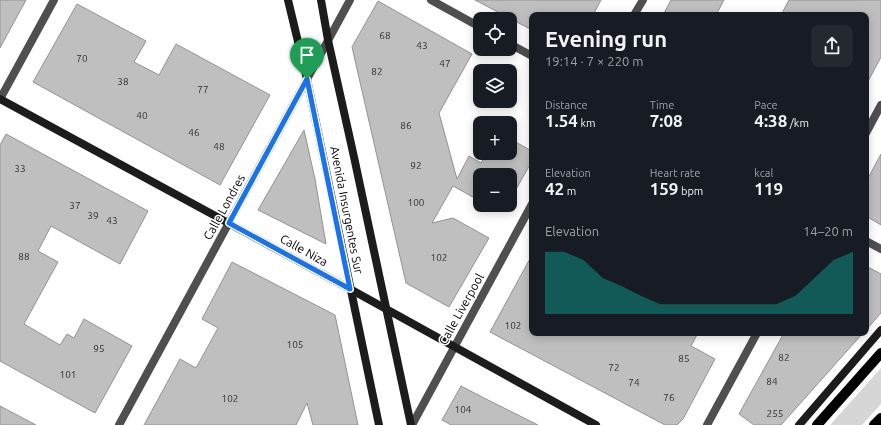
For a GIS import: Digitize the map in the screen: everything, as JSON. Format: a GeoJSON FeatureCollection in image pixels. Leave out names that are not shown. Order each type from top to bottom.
{"type":"FeatureCollection","features":[{"type":"Feature","properties":{"kind":"main road","name":"Avenida Insurgentes Sur"},"geometry":{"type":"LineString","coordinates":[[288,0],[307,79],[379,425]]}},
{"type":"Feature","properties":{"kind":"main road","name":"Avenida Insurgentes Sur"},"geometry":{"type":"LineString","coordinates":[[321,0],[328,40],[411,425]]}},
{"type":"Feature","properties":{"kind":"main road","name":"Calle Niza"},"geometry":{"type":"LineString","coordinates":[[0,99],[350,289],[596,425]]}},
{"type":"Feature","properties":{"kind":"main road"},"geometry":{"type":"LineString","coordinates":[[799,425],[881,330]]}},
{"type":"Feature","properties":{"kind":"main road"},"geometry":{"type":"LineString","coordinates":[[817,425],[881,353]]}},
{"type":"Feature","properties":{"kind":"main road"},"geometry":{"type":"LineString","coordinates":[[874,425],[881,418]]}},
{"type":"Feature","properties":{"kind":"street"},"geometry":{"type":"LineString","coordinates":[[0,99],[54,0]]}},
{"type":"Feature","properties":{"kind":"street","name":"Calle Londres"},"geometry":{"type":"LineString","coordinates":[[119,425],[350,0]]}},
{"type":"Feature","properties":{"kind":"street"},"geometry":{"type":"LineString","coordinates":[[431,0],[473,23]]}},
{"type":"Feature","properties":{"kind":"street"},"geometry":{"type":"LineString","coordinates":[[636,12],[642,0]]}},
{"type":"Feature","properties":{"kind":"street"},"geometry":{"type":"LineString","coordinates":[[517,48],[529,54]]}},
{"type":"Feature","properties":{"kind":"street"},"geometry":{"type":"LineString","coordinates":[[869,127],[881,105]]}},
{"type":"Feature","properties":{"kind":"street","name":"Calle Liverpool"},"geometry":{"type":"LineString","coordinates":[[411,425],[529,213]]}},
{"type":"Feature","properties":{"kind":"street"},"geometry":{"type":"LineString","coordinates":[[869,243],[881,249]]}},
{"type":"Feature","properties":{"kind":"street"},"geometry":{"type":"LineString","coordinates":[[707,425],[754,336]]}},
{"type":"Feature","properties":{"kind":"shaded area"},"geometry":{"type":"Polygon","coordinates":[[[881,368],[881,404],[862,425],[830,425],[881,368]]]}},
{"type":"Feature","properties":{"kind":"building"},"geometry":{"type":"Polygon","coordinates":[[[0,0],[26,0],[0,48],[0,0]]]}},
{"type":"Feature","properties":{"kind":"building"},"geometry":{"type":"Polygon","coordinates":[[[475,0],[601,0],[595,12],[529,12],[529,28],[517,22],[517,12],[498,12],[475,0]]]}},
{"type":"Feature","properties":{"kind":"building"},"geometry":{"type":"Polygon","coordinates":[[[671,0],[724,0],[718,12],[665,12],[671,0]]]}},
{"type":"Feature","properties":{"kind":"building"},"geometry":{"type":"Polygon","coordinates":[[[789,0],[881,0],[881,57],[869,79],[869,12],[783,12],[789,0]]]}},
{"type":"Feature","properties":{"kind":"building"},"geometry":{"type":"Polygon","coordinates":[[[378,1],[472,54],[439,113],[457,179],[469,156],[473,160],[481,163],[483,160],[517,160],[517,143],[529,149],[529,166],[517,188],[517,168],[473,168],[473,197],[453,186],[432,223],[453,218],[489,238],[449,307],[406,283],[352,47],[378,1]]]}},
{"type":"Feature","properties":{"kind":"building"},"geometry":{"type":"Polygon","coordinates":[[[77,4],[146,41],[134,62],[159,75],[176,44],[270,95],[220,185],[33,82],[77,4]]]}},
{"type":"Feature","properties":{"kind":"building"},"geometry":{"type":"Polygon","coordinates":[[[304,130],[315,179],[326,244],[258,210],[304,130]]]}},
{"type":"Feature","properties":{"kind":"building"},"geometry":{"type":"Polygon","coordinates":[[[6,134],[148,211],[120,264],[51,226],[38,251],[58,262],[24,324],[60,345],[67,334],[74,338],[84,319],[132,346],[95,413],[0,361],[0,145],[6,134]]]}},
{"type":"Feature","properties":{"kind":"building"},"geometry":{"type":"Polygon","coordinates":[[[881,154],[881,225],[869,218],[869,176],[881,154]]]}},
{"type":"Feature","properties":{"kind":"building"},"geometry":{"type":"Polygon","coordinates":[[[529,260],[529,336],[696,336],[691,346],[715,359],[683,419],[677,425],[665,425],[490,332],[529,260]]]}},
{"type":"Feature","properties":{"kind":"building"},"geometry":{"type":"Polygon","coordinates":[[[232,262],[335,315],[358,425],[313,425],[307,403],[296,425],[144,425],[180,359],[196,368],[218,328],[202,319],[232,262]]]}},
{"type":"Feature","properties":{"kind":"building"},"geometry":{"type":"Polygon","coordinates":[[[869,268],[881,274],[881,313],[869,327],[869,268]]]}},
{"type":"Feature","properties":{"kind":"building"},"geometry":{"type":"Polygon","coordinates":[[[782,336],[860,336],[781,425],[754,425],[739,414],[782,336]]]}},
{"type":"Feature","properties":{"kind":"building"},"geometry":{"type":"Polygon","coordinates":[[[461,386],[538,425],[451,425],[442,420],[461,386]]]}},
{"type":"Feature","properties":{"kind":"building"},"geometry":{"type":"Polygon","coordinates":[[[0,406],[36,425],[0,425],[0,406]]]}},
{"type":"Feature","properties":{"kind":"route"},"geometry":{"type":"LineString","coordinates":[[307,79],[340,235],[350,289],[229,223],[307,79]]}}]}
